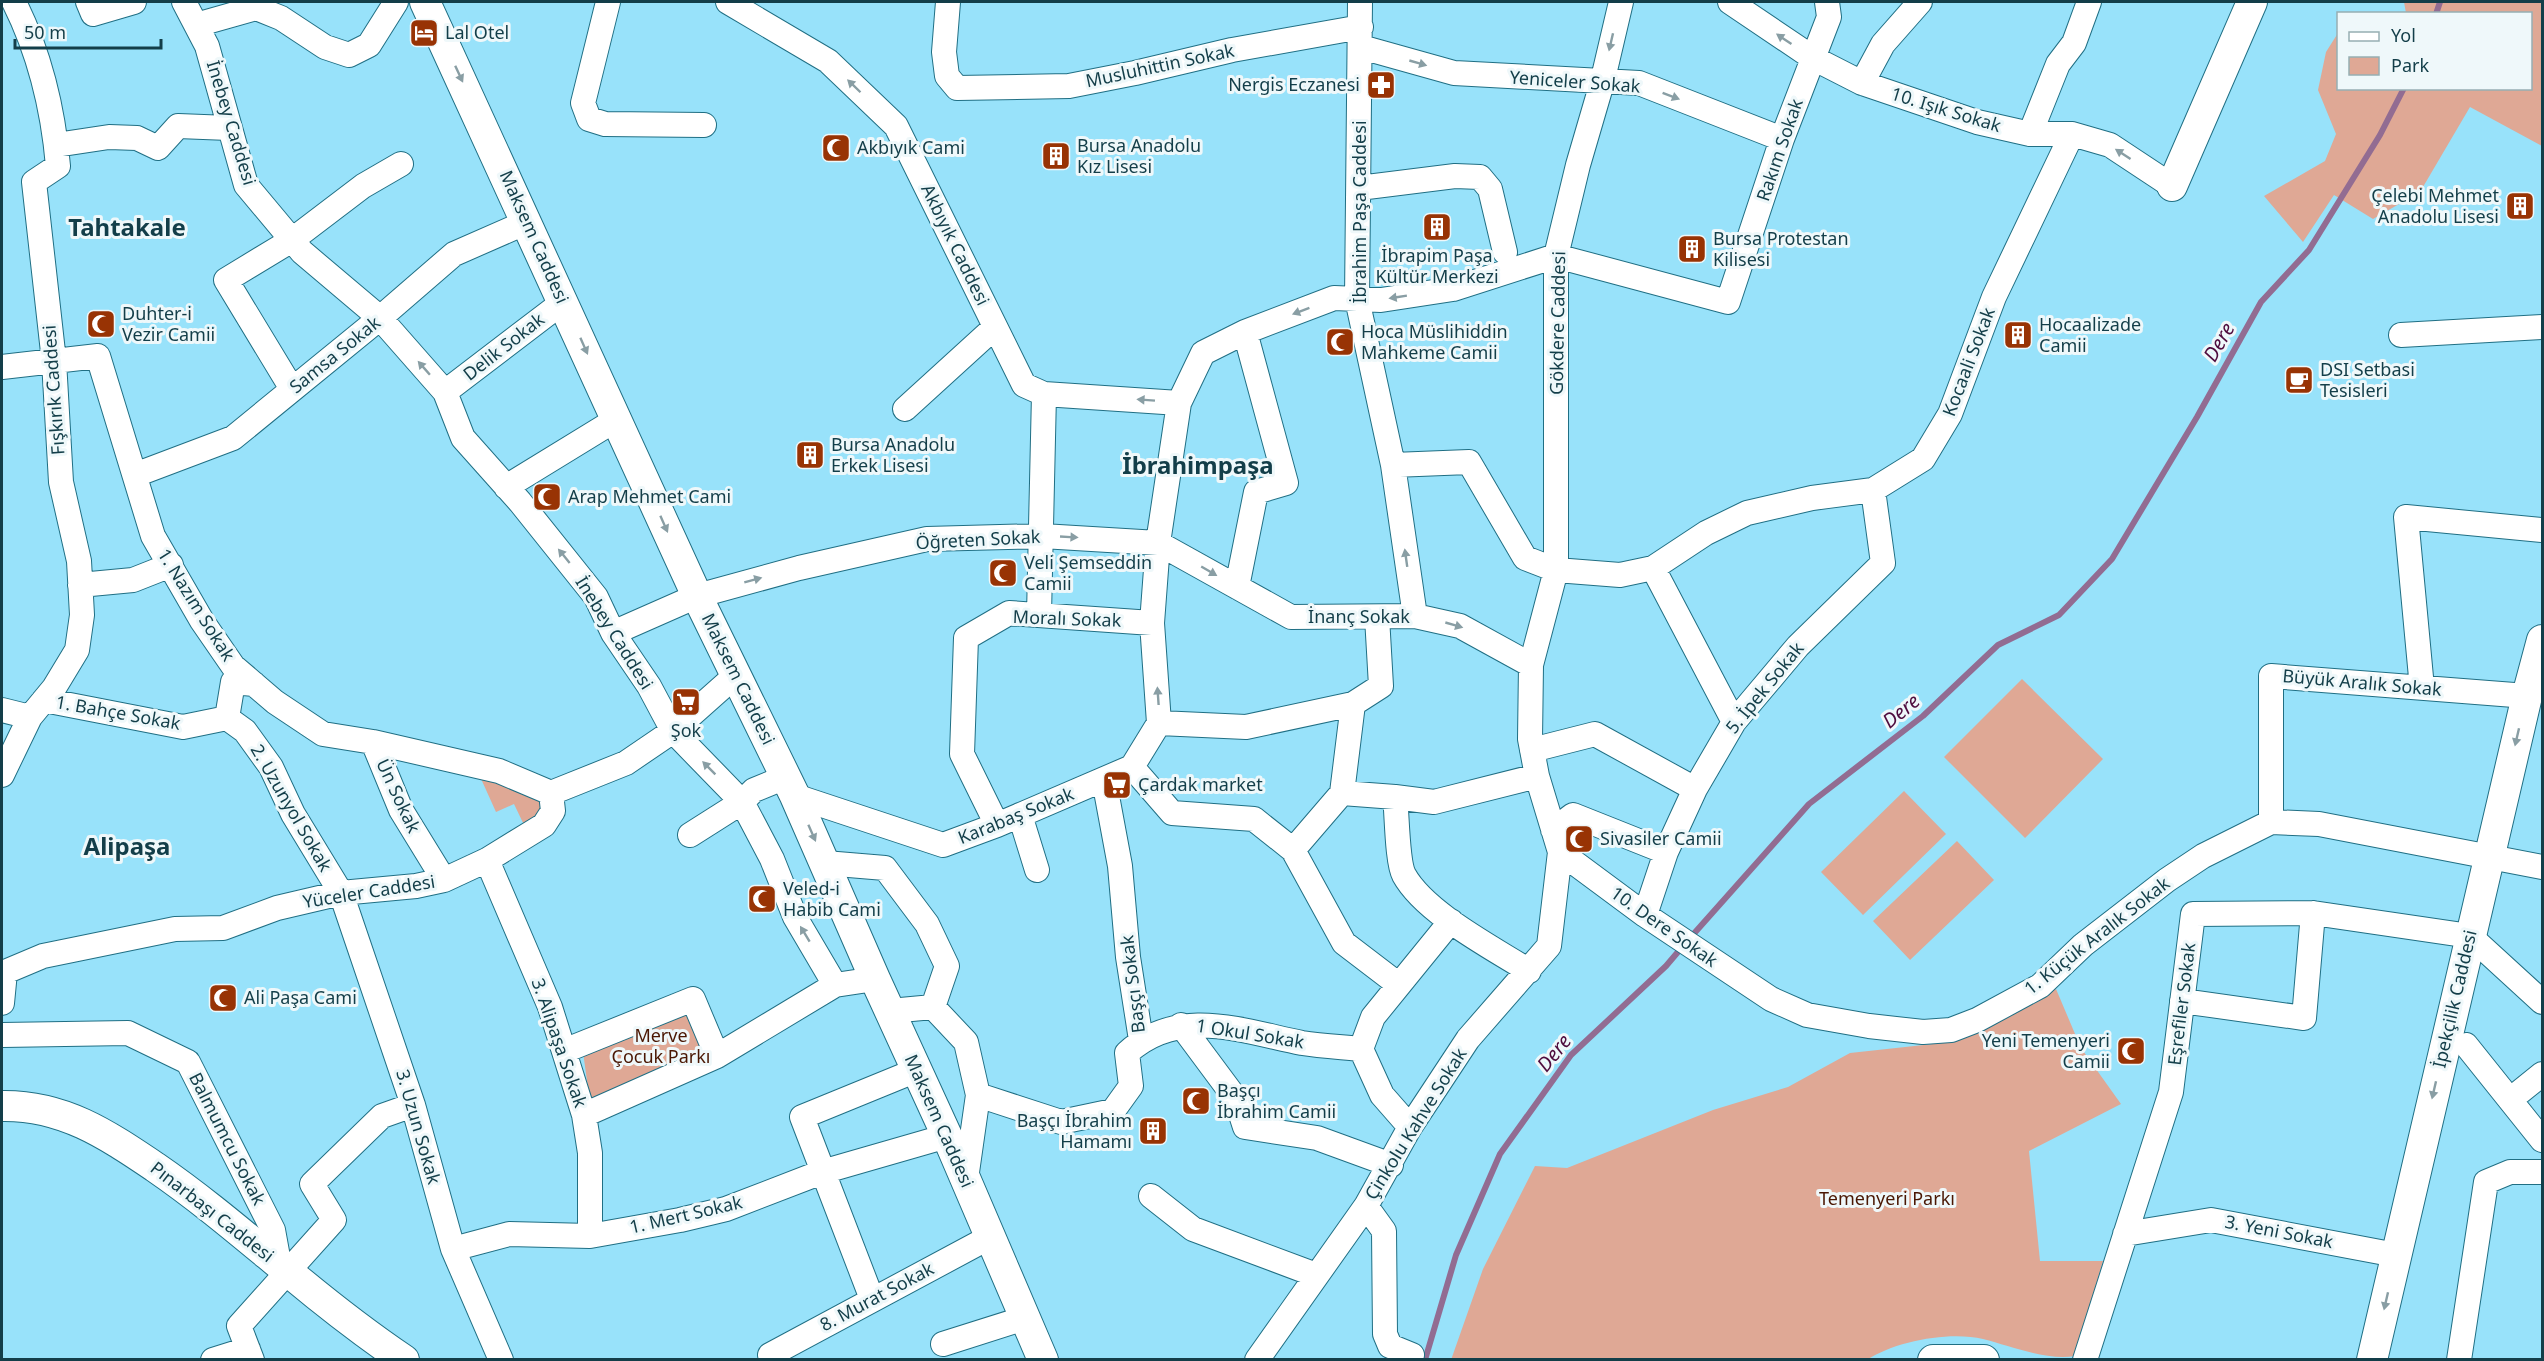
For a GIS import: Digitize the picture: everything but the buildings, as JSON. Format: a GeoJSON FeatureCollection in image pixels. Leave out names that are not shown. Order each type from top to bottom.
{"type":"FeatureCollection","features":[{"type":"Feature","properties":{"kind":"main road","name":"Maksem Caddesi"},"geometry":{"type":"LineString","coordinates":[[425,2],[528,222],[697,596],[791,787],[966,1179],[1042,1359]]}},
{"type":"Feature","properties":{"kind":"main road"},"geometry":{"type":"LineString","coordinates":[[2172,186],[2252,2]]}},
{"type":"Feature","properties":{"kind":"main road","name":"İpekçilik Caddesi"},"geometry":{"type":"LineString","coordinates":[[2372,1359],[2470,936],[2535,697],[2542,640]]}},
{"type":"Feature","properties":{"kind":"main road","name":"Pınarbaşı Caddesi"},"geometry":{"type":"LineString","coordinates":[[2,1106],[25,1105],[70,1117],[107,1134],[193,1193],[388,1355]]}},
{"type":"Feature","properties":{"kind":"main road"},"geometry":{"type":"LineString","coordinates":[[1933,1359],[1984,1359]]}},
{"type":"Feature","properties":{"kind":"street","name":"Fışkırık Caddesi"},"geometry":{"type":"LineString","coordinates":[[2,775],[37,708],[54,688],[77,650],[82,615],[79,561],[61,482],[54,361],[34,182],[58,166],[54,125],[41,67],[26,26],[14,2]]}},
{"type":"Feature","properties":{"kind":"street"},"geometry":{"type":"LineString","coordinates":[[88,2],[93,14],[134,2]]}},
{"type":"Feature","properties":{"kind":"street","name":"İnebey Caddesi"},"geometry":{"type":"LineString","coordinates":[[184,2],[207,46],[246,185],[302,252],[380,318],[445,392],[463,438],[596,597],[613,633],[649,686],[673,731],[742,802],[772,859],[795,917],[835,985]]}},
{"type":"Feature","properties":{"kind":"street"},"geometry":{"type":"LineString","coordinates":[[196,25],[256,8],[281,18],[325,46],[349,55],[369,45],[396,2]]}},
{"type":"Feature","properties":{"kind":"street"},"geometry":{"type":"LineString","coordinates":[[608,2],[583,103],[589,119],[605,124],[704,125]]}},
{"type":"Feature","properties":{"kind":"street","name":"Akbıyık Caddesi"},"geometry":{"type":"LineString","coordinates":[[728,2],[828,61],[896,126],[1024,385],[1044,393]]}},
{"type":"Feature","properties":{"kind":"street","name":"Musluhittin Sokak"},"geometry":{"type":"LineString","coordinates":[[948,2],[944,52],[947,76],[957,88],[1070,86],[1232,50],[1361,37]]}},
{"type":"Feature","properties":{"kind":"street","name":"İbrahim Paşa Caddesi"},"geometry":{"type":"LineString","coordinates":[[1360,2],[1357,299],[1393,465],[1414,616]]}},
{"type":"Feature","properties":{"kind":"street","name":"Gökdere Caddesi"},"geometry":{"type":"LineString","coordinates":[[1556,570],[1556,256],[1578,165],[1602,83],[1620,2]]}},
{"type":"Feature","properties":{"kind":"street","name":"10. Işık Sokak"},"geometry":{"type":"LineString","coordinates":[[1730,2],[1813,58],[1862,83],[1977,123],[2030,134],[2072,134],[2110,145],[2172,186]]}},
{"type":"Feature","properties":{"kind":"street","name":"Rakım Sokak"},"geometry":{"type":"LineString","coordinates":[[1556,256],[1728,302],[1782,139],[1829,17],[1827,2]]}},
{"type":"Feature","properties":{"kind":"street"},"geometry":{"type":"LineString","coordinates":[[1862,83],[1883,44],[1920,2]]}},
{"type":"Feature","properties":{"kind":"street"},"geometry":{"type":"LineString","coordinates":[[2030,134],[2058,64],[2074,43],[2089,2]]}},
{"type":"Feature","properties":{"kind":"street","name":"Yeniceler Sokak"},"geometry":{"type":"LineString","coordinates":[[1361,37],[1455,73],[1602,83],[1639,83],[1782,139]]}},
{"type":"Feature","properties":{"kind":"street"},"geometry":{"type":"LineString","coordinates":[[56,146],[109,136],[137,138],[158,148],[178,126],[230,128]]}},
{"type":"Feature","properties":{"kind":"street","name":"Kocaali Sokak"},"geometry":{"type":"LineString","coordinates":[[1556,570],[1620,575],[1653,568],[1706,533],[1747,513],[1812,498],[1873,490],[1923,459],[1950,414],[1994,297],[2072,134]]}},
{"type":"Feature","properties":{"kind":"street"},"geometry":{"type":"LineString","coordinates":[[292,390],[226,280],[292,240],[363,186],[401,164]]}},
{"type":"Feature","properties":{"kind":"street"},"geometry":{"type":"LineString","coordinates":[[1359,188],[1455,176],[1480,177],[1490,189],[1505,252]]}},
{"type":"Feature","properties":{"kind":"street","name":"Samsa Sokak"},"geometry":{"type":"LineString","coordinates":[[135,475],[233,438],[380,318],[454,254],[528,222]]}},
{"type":"Feature","properties":{"kind":"street"},"geometry":{"type":"LineString","coordinates":[[1399,985],[1344,943],[1293,850],[1254,819],[1172,813],[1132,767],[1160,723],[1152,623],[1158,543],[1179,403],[1203,353],[1245,332],[1334,298],[1381,300],[1453,289],[1556,256]]}},
{"type":"Feature","properties":{"kind":"street","name":"Delik Sokak"},"geometry":{"type":"LineString","coordinates":[[445,392],[563,302]]}},
{"type":"Feature","properties":{"kind":"street","name":"Akbıyık Caddesi"},"geometry":{"type":"LineString","coordinates":[[905,409],[995,327]]}},
{"type":"Feature","properties":{"kind":"street"},"geometry":{"type":"LineString","coordinates":[[2401,335],[2542,327]]}},
{"type":"Feature","properties":{"kind":"street"},"geometry":{"type":"LineString","coordinates":[[1237,587],[1256,492],[1286,483],[1245,332]]}},
{"type":"Feature","properties":{"kind":"street","name":"1. Nazım Sokak"},"geometry":{"type":"LineString","coordinates":[[54,361],[98,356],[153,536],[202,621],[233,666],[275,702],[323,734],[373,742],[499,771],[551,793]]}},
{"type":"Feature","properties":{"kind":"street"},"geometry":{"type":"LineString","coordinates":[[2,367],[54,361]]}},
{"type":"Feature","properties":{"kind":"street"},"geometry":{"type":"LineString","coordinates":[[1039,615],[1044,393],[1179,403]]}},
{"type":"Feature","properties":{"kind":"street"},"geometry":{"type":"LineString","coordinates":[[506,487],[616,419]]}},
{"type":"Feature","properties":{"kind":"street"},"geometry":{"type":"LineString","coordinates":[[1393,465],[1469,462],[1525,558],[1556,570]]}},
{"type":"Feature","properties":{"kind":"street","name":"5. İpek Sokak"},"geometry":{"type":"LineString","coordinates":[[1645,915],[1666,852],[1695,789],[1734,722],[1798,646],[1883,563],[1873,490]]}},
{"type":"Feature","properties":{"kind":"street"},"geometry":{"type":"LineString","coordinates":[[2422,688],[2406,517],[2542,530]]}},
{"type":"Feature","properties":{"kind":"street","name":"Öğreten Sokak"},"geometry":{"type":"LineString","coordinates":[[613,633],[697,596],[799,568],[927,539],[1042,536],[1158,543]]}},
{"type":"Feature","properties":{"kind":"street","name":"İnanç Sokak"},"geometry":{"type":"LineString","coordinates":[[1158,543],[1291,617],[1414,616],[1460,626],[1531,665]]}},
{"type":"Feature","properties":{"kind":"street"},"geometry":{"type":"LineString","coordinates":[[80,585],[133,580],[171,565]]}},
{"type":"Feature","properties":{"kind":"street"},"geometry":{"type":"LineString","coordinates":[[1653,568],[1734,722]]}},
{"type":"Feature","properties":{"kind":"street","name":"Çinkolu Kahve Sokak"},"geometry":{"type":"LineString","coordinates":[[1257,1359],[1366,1206],[1410,1127],[1468,1039],[1549,946],[1556,841],[1537,776],[1530,739],[1531,665],[1556,570]]}},
{"type":"Feature","properties":{"kind":"street","name":"Moralı Sokak"},"geometry":{"type":"LineString","coordinates":[[997,825],[962,754],[966,638],[1009,613],[1152,623]]}},
{"type":"Feature","properties":{"kind":"street"},"geometry":{"type":"LineString","coordinates":[[1160,723],[1246,727],[1353,704],[1381,686],[1377,617]]}},
{"type":"Feature","properties":{"kind":"street"},"geometry":{"type":"LineString","coordinates":[[551,793],[626,763],[673,731],[736,675]]}},
{"type":"Feature","properties":{"kind":"street","name":"Büyük Aralık Sokak"},"geometry":{"type":"LineString","coordinates":[[2271,822],[2271,676],[2535,697]]}},
{"type":"Feature","properties":{"kind":"street"},"geometry":{"type":"LineString","coordinates":[[227,718],[233,682],[254,684]]}},
{"type":"Feature","properties":{"kind":"street"},"geometry":{"type":"LineString","coordinates":[[1293,850],[1342,793],[1353,704]]}},
{"type":"Feature","properties":{"kind":"street","name":"1. Bahçe Sokak"},"geometry":{"type":"LineString","coordinates":[[2,710],[37,708],[183,727],[227,718]]}},
{"type":"Feature","properties":{"kind":"street","name":"2. Uzunyol Sokak"},"geometry":{"type":"LineString","coordinates":[[227,718],[245,731],[271,767],[293,814],[341,893]]}},
{"type":"Feature","properties":{"kind":"street"},"geometry":{"type":"LineString","coordinates":[[1532,750],[1595,734],[1695,789]]}},
{"type":"Feature","properties":{"kind":"street","name":"Ün Sokak"},"geometry":{"type":"LineString","coordinates":[[373,742],[401,810],[444,880]]}},
{"type":"Feature","properties":{"kind":"street","name":"Karabaş Sokak"},"geometry":{"type":"LineString","coordinates":[[791,787],[943,845],[997,825],[1132,767]]}},
{"type":"Feature","properties":{"kind":"street"},"geometry":{"type":"LineString","coordinates":[[1342,793],[1434,802],[1537,776]]}},
{"type":"Feature","properties":{"kind":"street","name":"Başçı Sokak"},"geometry":{"type":"LineString","coordinates":[[978,1095],[1061,1122],[1113,1111],[1131,1086],[1127,1053],[1142,1040],[1128,957],[1120,866],[1104,780]]}},
{"type":"Feature","properties":{"kind":"street"},"geometry":{"type":"LineString","coordinates":[[690,835],[742,802],[754,790],[791,787]]}},
{"type":"Feature","properties":{"kind":"street","name":"Yüceler Caddesi"},"geometry":{"type":"LineString","coordinates":[[3,969],[43,956],[175,929],[223,928],[278,908],[341,893],[416,886],[444,880],[487,860],[544,825],[553,811],[551,793]]}},
{"type":"Feature","properties":{"kind":"street"},"geometry":{"type":"LineString","coordinates":[[1395,797],[1403,874],[1425,900],[1451,921],[1529,971]]}},
{"type":"Feature","properties":{"kind":"street"},"geometry":{"type":"LineString","coordinates":[[1020,815],[1037,870]]}},
{"type":"Feature","properties":{"kind":"street"},"geometry":{"type":"LineString","coordinates":[[1556,841],[1573,815],[1666,852]]}},
{"type":"Feature","properties":{"kind":"street","name":"1. Küçük Aralık Sokak"},"geometry":{"type":"LineString","coordinates":[[1771,999],[1807,1015],[1869,1026],[1923,1032],[1951,1030],[1977,1020],[2040,986],[2083,945],[2167,880],[2203,856],[2271,822],[2319,824],[2542,867]]}},
{"type":"Feature","properties":{"kind":"street","name":"10. Dere Sokak"},"geometry":{"type":"LineString","coordinates":[[1556,841],[1645,915],[1771,999]]}},
{"type":"Feature","properties":{"kind":"street","name":"3. Alipaşa Sokak"},"geometry":{"type":"LineString","coordinates":[[487,860],[550,1007],[584,1115],[590,1153],[590,1236]]}},
{"type":"Feature","properties":{"kind":"street"},"geometry":{"type":"LineString","coordinates":[[825,864],[885,868],[927,924],[947,966],[933,1006]]}},
{"type":"Feature","properties":{"kind":"street","name":"3. Uzun Sokak"},"geometry":{"type":"LineString","coordinates":[[341,893],[413,1105],[453,1249],[501,1359]]}},
{"type":"Feature","properties":{"kind":"street"},"geometry":{"type":"LineString","coordinates":[[2182,1001],[2304,1018],[2313,913]]}},
{"type":"Feature","properties":{"kind":"street","name":"Eşrefiler Sokak"},"geometry":{"type":"LineString","coordinates":[[2085,1359],[2170,1092],[2193,914],[2313,913],[2470,936]]}},
{"type":"Feature","properties":{"kind":"street"},"geometry":{"type":"LineString","coordinates":[[1410,1127],[1382,1095],[1361,1049],[1373,1017],[1451,921]]}},
{"type":"Feature","properties":{"kind":"street"},"geometry":{"type":"LineString","coordinates":[[2470,936],[2542,1002]]}},
{"type":"Feature","properties":{"kind":"street"},"geometry":{"type":"LineString","coordinates":[[2,1003],[3,969]]}},
{"type":"Feature","properties":{"kind":"street"},"geometry":{"type":"LineString","coordinates":[[584,1115],[717,1056],[835,985],[875,979]]}},
{"type":"Feature","properties":{"kind":"street"},"geometry":{"type":"LineString","coordinates":[[564,1051],[693,999],[717,1056]]}},
{"type":"Feature","properties":{"kind":"street"},"geometry":{"type":"LineString","coordinates":[[890,1011],[933,1006]]}},
{"type":"Feature","properties":{"kind":"street"},"geometry":{"type":"LineString","coordinates":[[933,1006],[966,1042],[978,1095],[966,1179]]}},
{"type":"Feature","properties":{"kind":"street"},"geometry":{"type":"LineString","coordinates":[[1181,1025],[1236,1100],[1245,1127],[1317,1138],[1391,1164]]}},
{"type":"Feature","properties":{"kind":"street","name":"1 Okul Sokak"},"geometry":{"type":"LineString","coordinates":[[1142,1040],[1181,1025],[1214,1025],[1305,1043],[1361,1049]]}},
{"type":"Feature","properties":{"kind":"street","name":"Balmumcu Sokak"},"geometry":{"type":"LineString","coordinates":[[2,1035],[128,1033],[188,1062],[273,1230],[284,1268]]}},
{"type":"Feature","properties":{"kind":"street"},"geometry":{"type":"LineString","coordinates":[[2466,1045],[2542,1140]]}},
{"type":"Feature","properties":{"kind":"street"},"geometry":{"type":"LineString","coordinates":[[872,1299],[802,1117],[917,1070]]}},
{"type":"Feature","properties":{"kind":"street"},"geometry":{"type":"LineString","coordinates":[[2511,1099],[2542,1074]]}},
{"type":"Feature","properties":{"kind":"street"},"geometry":{"type":"LineString","coordinates":[[213,1359],[250,1354],[238,1326],[284,1268],[334,1220],[312,1184],[382,1116],[413,1105]]}},
{"type":"Feature","properties":{"kind":"street","name":"1. Mert Sokak"},"geometry":{"type":"LineString","coordinates":[[453,1249],[509,1234],[590,1236],[680,1220],[726,1209],[822,1172],[946,1136]]}},
{"type":"Feature","properties":{"kind":"street"},"geometry":{"type":"LineString","coordinates":[[2459,1359],[2486,1182],[2510,1172],[2542,1172]]}},
{"type":"Feature","properties":{"kind":"street"},"geometry":{"type":"LineString","coordinates":[[1151,1196],[1193,1229],[1316,1275]]}},
{"type":"Feature","properties":{"kind":"street"},"geometry":{"type":"LineString","coordinates":[[1366,1206],[1384,1231],[1385,1334],[1390,1346],[1412,1355]]}},
{"type":"Feature","properties":{"kind":"street","name":"3. Yeni Sokak"},"geometry":{"type":"LineString","coordinates":[[2126,1234],[2211,1220],[2396,1254]]}},
{"type":"Feature","properties":{"kind":"street","name":"8. Murat Sokak"},"geometry":{"type":"LineString","coordinates":[[772,1359],[770,1355],[990,1237]]}},
{"type":"Feature","properties":{"kind":"street"},"geometry":{"type":"LineString","coordinates":[[943,1344],[1025,1318]]}},
{"type":"Feature","properties":{"kind":"green space"},"geometry":{"type":"Polygon","coordinates":[[[2404,2],[2542,2],[2542,146],[2470,107],[2420,192],[2373,219],[2334,195],[2303,242],[2264,196],[2325,161],[2336,134],[2318,90],[2326,52],[2337,35],[2337,90],[2532,90],[2532,12],[2406,12],[2404,2]]]}},
{"type":"Feature","properties":{"kind":"green space"},"geometry":{"type":"Polygon","coordinates":[[[2022,679],[2103,759],[2025,838],[1944,757],[2022,679]]]}},
{"type":"Feature","properties":{"kind":"green space"},"geometry":{"type":"Polygon","coordinates":[[[473,761],[538,787],[540,810],[535,818],[525,827],[514,804],[496,812],[473,761]]]}},
{"type":"Feature","properties":{"kind":"green space"},"geometry":{"type":"Polygon","coordinates":[[[1904,791],[1946,834],[1863,915],[1821,872],[1904,791]]]}},
{"type":"Feature","properties":{"kind":"green space"},"geometry":{"type":"Polygon","coordinates":[[[1957,841],[1994,880],[1910,960],[1873,921],[1957,841]]]}},
{"type":"Feature","properties":{"kind":"green space","name":"Temenyeri Parkı"},"geometry":{"type":"Polygon","coordinates":[[[2056,989],[2081,1048],[2121,1104],[2029,1151],[2040,1261],[2103,1261],[2075,1356],[2041,1355],[1983,1339],[1955,1336],[1907,1343],[1867,1360],[1451,1360],[1483,1269],[1535,1166],[1567,1168],[1713,1110],[1788,1087],[1850,1053],[1942,1043],[2056,989]]]}},
{"type":"Feature","properties":{"kind":"green space","name":"Merve Çocuk Parkı"},"geometry":{"type":"Polygon","coordinates":[[[689,1008],[707,1055],[590,1102],[583,1052],[689,1008]]]}},
{"type":"Feature","properties":{"kind":"waterway","name":"Dere"},"geometry":{"type":"LineString","coordinates":[[2437,12],[2440,2]]}},
{"type":"Feature","properties":{"kind":"waterway","name":"Dere"},"geometry":{"type":"LineString","coordinates":[[1690,938],[1809,804],[1923,716],[1998,645],[2059,615],[2112,559],[2197,417],[2261,302],[2309,250],[2380,135],[2403,90]]}},
{"type":"Feature","properties":{"kind":"waterway","name":"Dere"},"geometry":{"type":"LineString","coordinates":[[1425,1360],[1456,1255],[1500,1154],[1571,1055],[1666,966],[1683,946]]}},
{"type":"Feature","properties":{"kind":"place","name":"Lal Otel"},"geometry":{"type":"Point","coordinates":[424,33]}},
{"type":"Feature","properties":{"kind":"place","name":"Nergis Eczanesi"},"geometry":{"type":"Point","coordinates":[1381,85]}},
{"type":"Feature","properties":{"kind":"place","name":"Akbıyık Cami"},"geometry":{"type":"Point","coordinates":[836,148]}},
{"type":"Feature","properties":{"kind":"place","name":"Bursa Anadolu Kız Lisesi"},"geometry":{"type":"Point","coordinates":[1056,156]}},
{"type":"Feature","properties":{"kind":"place","name":"Çelebi Mehmet Anadolu Lisesi"},"geometry":{"type":"Point","coordinates":[2520,206]}},
{"type":"Feature","properties":{"kind":"place","name":"İbrapim Paşa Kültür Merkezi"},"geometry":{"type":"Point","coordinates":[1437,227]}},
{"type":"Feature","properties":{"kind":"place","name":"Bursa Protestan Kilisesi"},"geometry":{"type":"Point","coordinates":[1692,249]}},
{"type":"Feature","properties":{"kind":"place","name":"Duhter-i Vezir Camii"},"geometry":{"type":"Point","coordinates":[101,324]}},
{"type":"Feature","properties":{"kind":"place","name":"Hocaalizade Camii"},"geometry":{"type":"Point","coordinates":[2018,335]}},
{"type":"Feature","properties":{"kind":"place","name":"Hoca Müslihiddin Mahkeme Camii"},"geometry":{"type":"Point","coordinates":[1340,342]}},
{"type":"Feature","properties":{"kind":"place","name":"DSI Setbasi Tesisleri"},"geometry":{"type":"Point","coordinates":[2299,380]}},
{"type":"Feature","properties":{"kind":"place","name":"Bursa Anadolu Erkek Lisesi"},"geometry":{"type":"Point","coordinates":[810,455]}},
{"type":"Feature","properties":{"kind":"place","name":"Arap Mehmet Cami"},"geometry":{"type":"Point","coordinates":[547,497]}},
{"type":"Feature","properties":{"kind":"place","name":"Veli Şemseddin Camii"},"geometry":{"type":"Point","coordinates":[1003,573]}},
{"type":"Feature","properties":{"kind":"place","name":"Şok"},"geometry":{"type":"Point","coordinates":[686,702]}},
{"type":"Feature","properties":{"kind":"place","name":"Çardak market"},"geometry":{"type":"Point","coordinates":[1117,785]}},
{"type":"Feature","properties":{"kind":"place","name":"Sivasiler Camii"},"geometry":{"type":"Point","coordinates":[1579,839]}},
{"type":"Feature","properties":{"kind":"place","name":"Veled-i Habib Cami"},"geometry":{"type":"Point","coordinates":[762,899]}},
{"type":"Feature","properties":{"kind":"place","name":"Ali Paşa Cami"},"geometry":{"type":"Point","coordinates":[223,998]}},
{"type":"Feature","properties":{"kind":"place","name":"Yeni Temenyeri Camii"},"geometry":{"type":"Point","coordinates":[2131,1051]}},
{"type":"Feature","properties":{"kind":"place","name":"Başçı İbrahim Camii"},"geometry":{"type":"Point","coordinates":[1196,1101]}},
{"type":"Feature","properties":{"kind":"place","name":"Başçı İbrahim Hamamı"},"geometry":{"type":"Point","coordinates":[1153,1131]}},
{"type":"Feature","properties":{"kind":"district","name":"Tahtakale"},"geometry":{"type":"Point","coordinates":[127,228]}},
{"type":"Feature","properties":{"kind":"district","name":"İbrahimpaşa"},"geometry":{"type":"Point","coordinates":[1198,466]}},
{"type":"Feature","properties":{"kind":"district","name":"Alipaşa"},"geometry":{"type":"Point","coordinates":[127,847]}}]}
